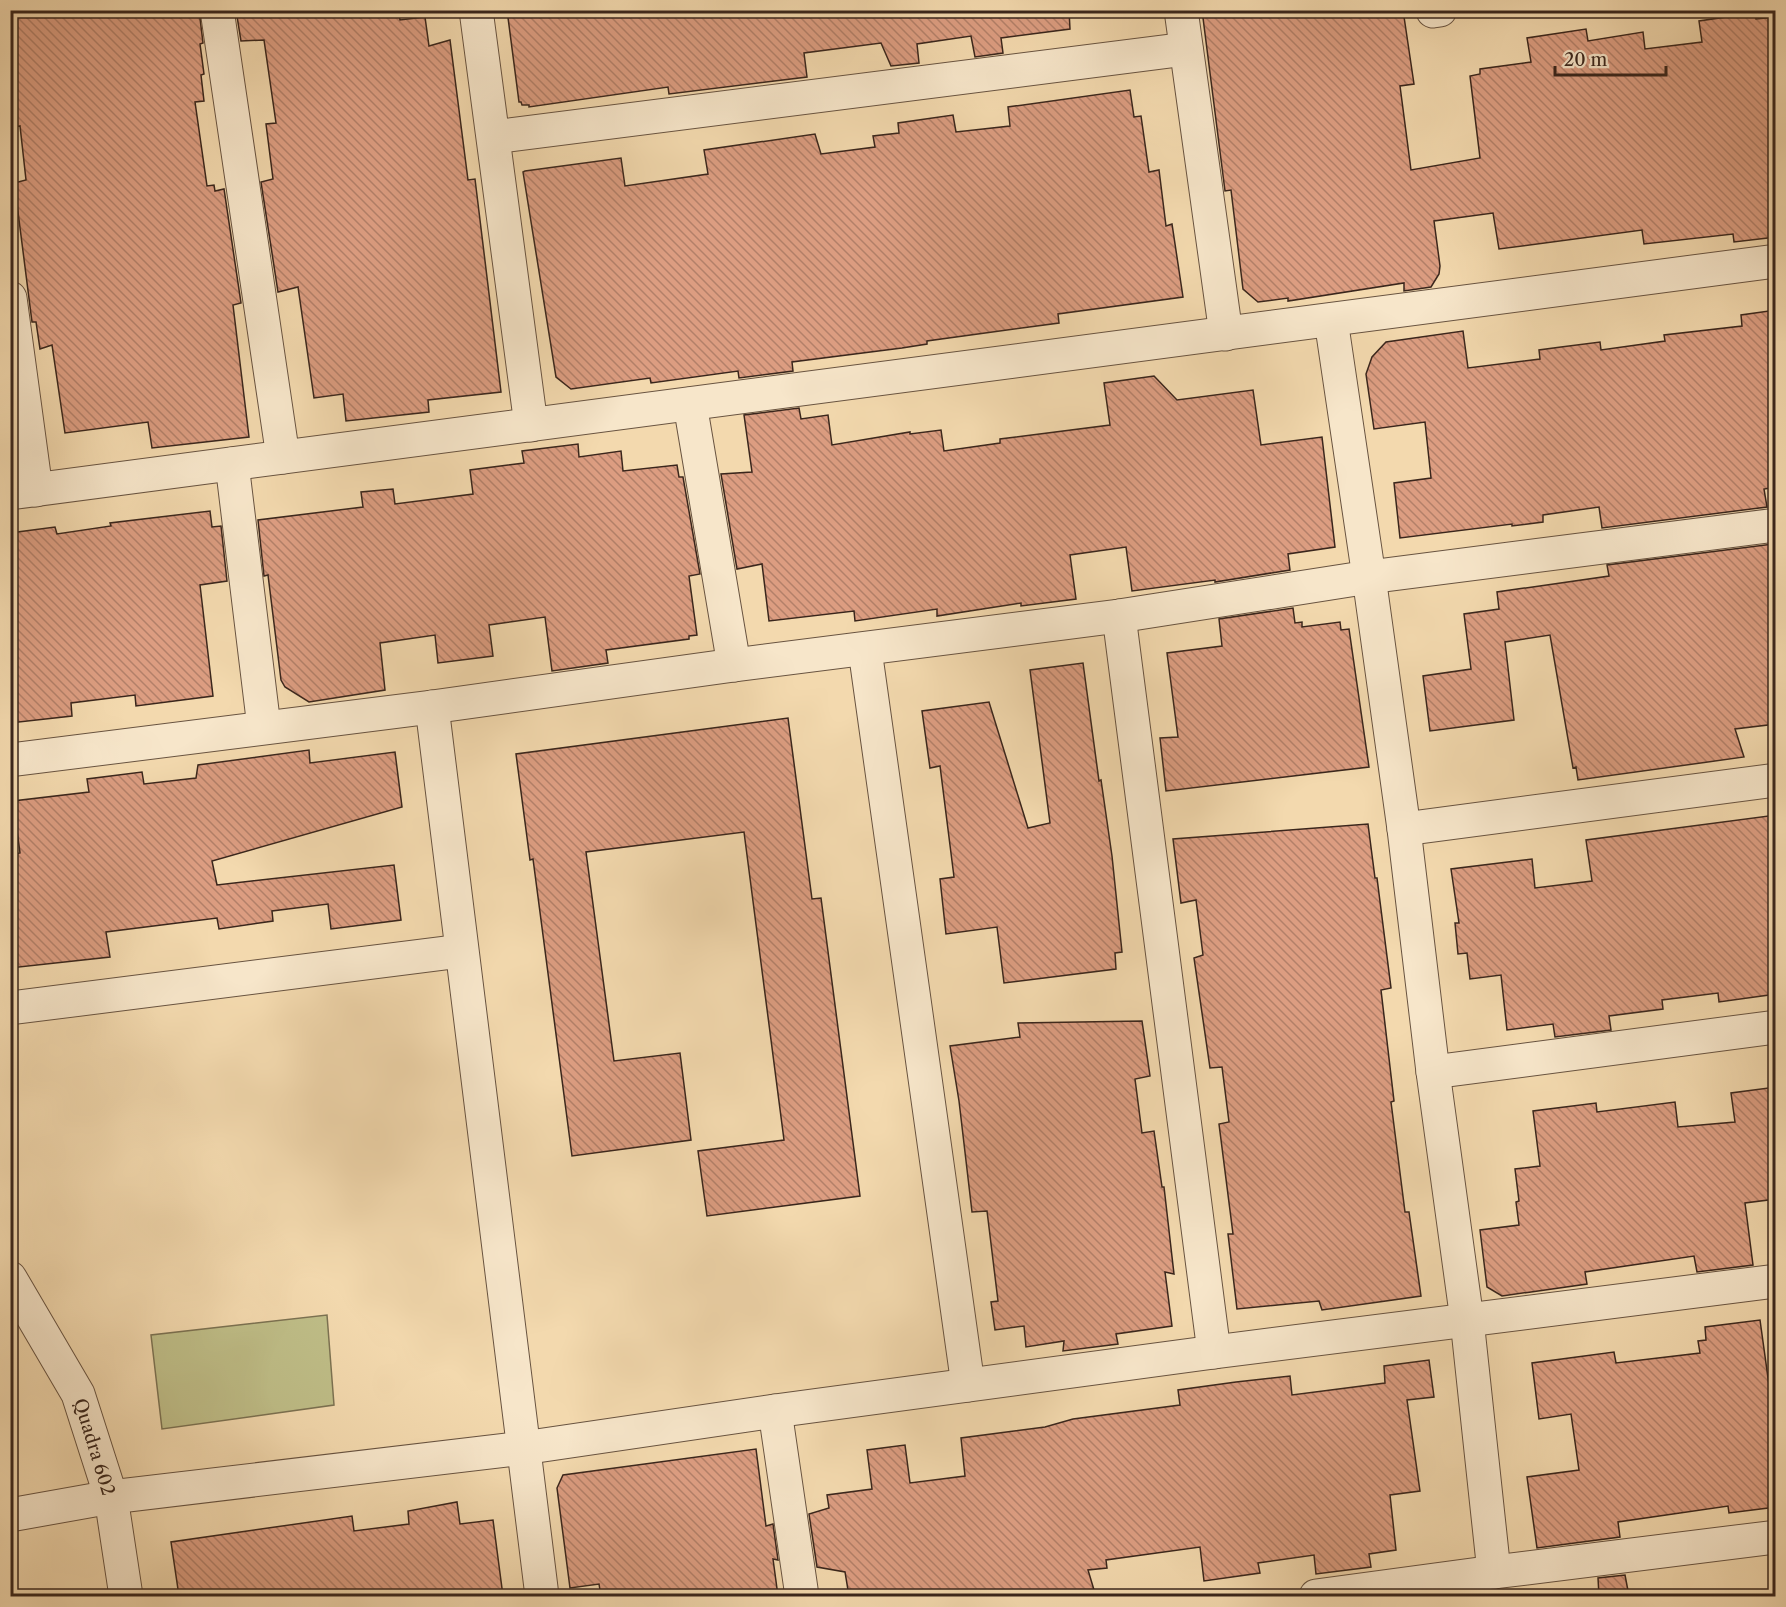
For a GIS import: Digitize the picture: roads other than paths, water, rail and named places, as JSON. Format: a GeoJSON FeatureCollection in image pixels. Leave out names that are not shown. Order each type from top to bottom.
{"type":"FeatureCollection","features":[{"type":"Feature","properties":{"kind":"street"},"geometry":{"type":"LineString","coordinates":[[217,10],[283,457]]}},
{"type":"Feature","properties":{"kind":"street"},"geometry":{"type":"LineString","coordinates":[[476,10],[531,425]]}},
{"type":"Feature","properties":{"kind":"street"},"geometry":{"type":"LineString","coordinates":[[1181,10],[1226,334]]}},
{"type":"Feature","properties":{"kind":"street"},"geometry":{"type":"LineString","coordinates":[[494,137],[1186,49]]}},
{"type":"Feature","properties":{"kind":"street"},"geometry":{"type":"LineString","coordinates":[[10,298],[23,492],[1776,261]]}},
{"type":"Feature","properties":{"kind":"street"},"geometry":{"type":"LineString","coordinates":[[1331,320],[1370,577],[1404,829],[1433,1072],[1467,1320],[1494,1572]]}},
{"type":"Feature","properties":{"kind":"street"},"geometry":{"type":"LineString","coordinates":[[690,404],[734,665]]}},
{"type":"Feature","properties":{"kind":"street"},"geometry":{"type":"LineString","coordinates":[[232,464],[264,727]]}},
{"type":"Feature","properties":{"kind":"street"},"geometry":{"type":"LineString","coordinates":[[10,760],[432,707],[734,665],[865,650],[1119,616],[1370,577],[1776,525]]}},
{"type":"Feature","properties":{"kind":"street"},"geometry":{"type":"LineString","coordinates":[[1119,616],[1214,1352]]}},
{"type":"Feature","properties":{"kind":"street"},"geometry":{"type":"LineString","coordinates":[[865,650],[968,1385]]}},
{"type":"Feature","properties":{"kind":"street"},"geometry":{"type":"LineString","coordinates":[[432,707],[542,1596]]}},
{"type":"Feature","properties":{"kind":"street"},"geometry":{"type":"LineString","coordinates":[[1404,829],[1776,780]]}},
{"type":"Feature","properties":{"kind":"street"},"geometry":{"type":"LineString","coordinates":[[10,1008],[461,951]]}},
{"type":"Feature","properties":{"kind":"street"},"geometry":{"type":"LineString","coordinates":[[1433,1072],[1776,1027]]}},
{"type":"Feature","properties":{"kind":"street","name":"Quadra 602"},"geometry":{"type":"LineString","coordinates":[[10,1278],[78,1394],[111,1497],[126,1596]]}},
{"type":"Feature","properties":{"kind":"street"},"geometry":{"type":"LineString","coordinates":[[10,1515],[111,1497],[523,1448],[1214,1352],[1776,1281]]}},
{"type":"Feature","properties":{"kind":"street"},"geometry":{"type":"LineString","coordinates":[[775,1412],[802,1596]]}},
{"type":"Feature","properties":{"kind":"street"},"geometry":{"type":"LineString","coordinates":[[1316,1596],[1776,1537]]}}]}
